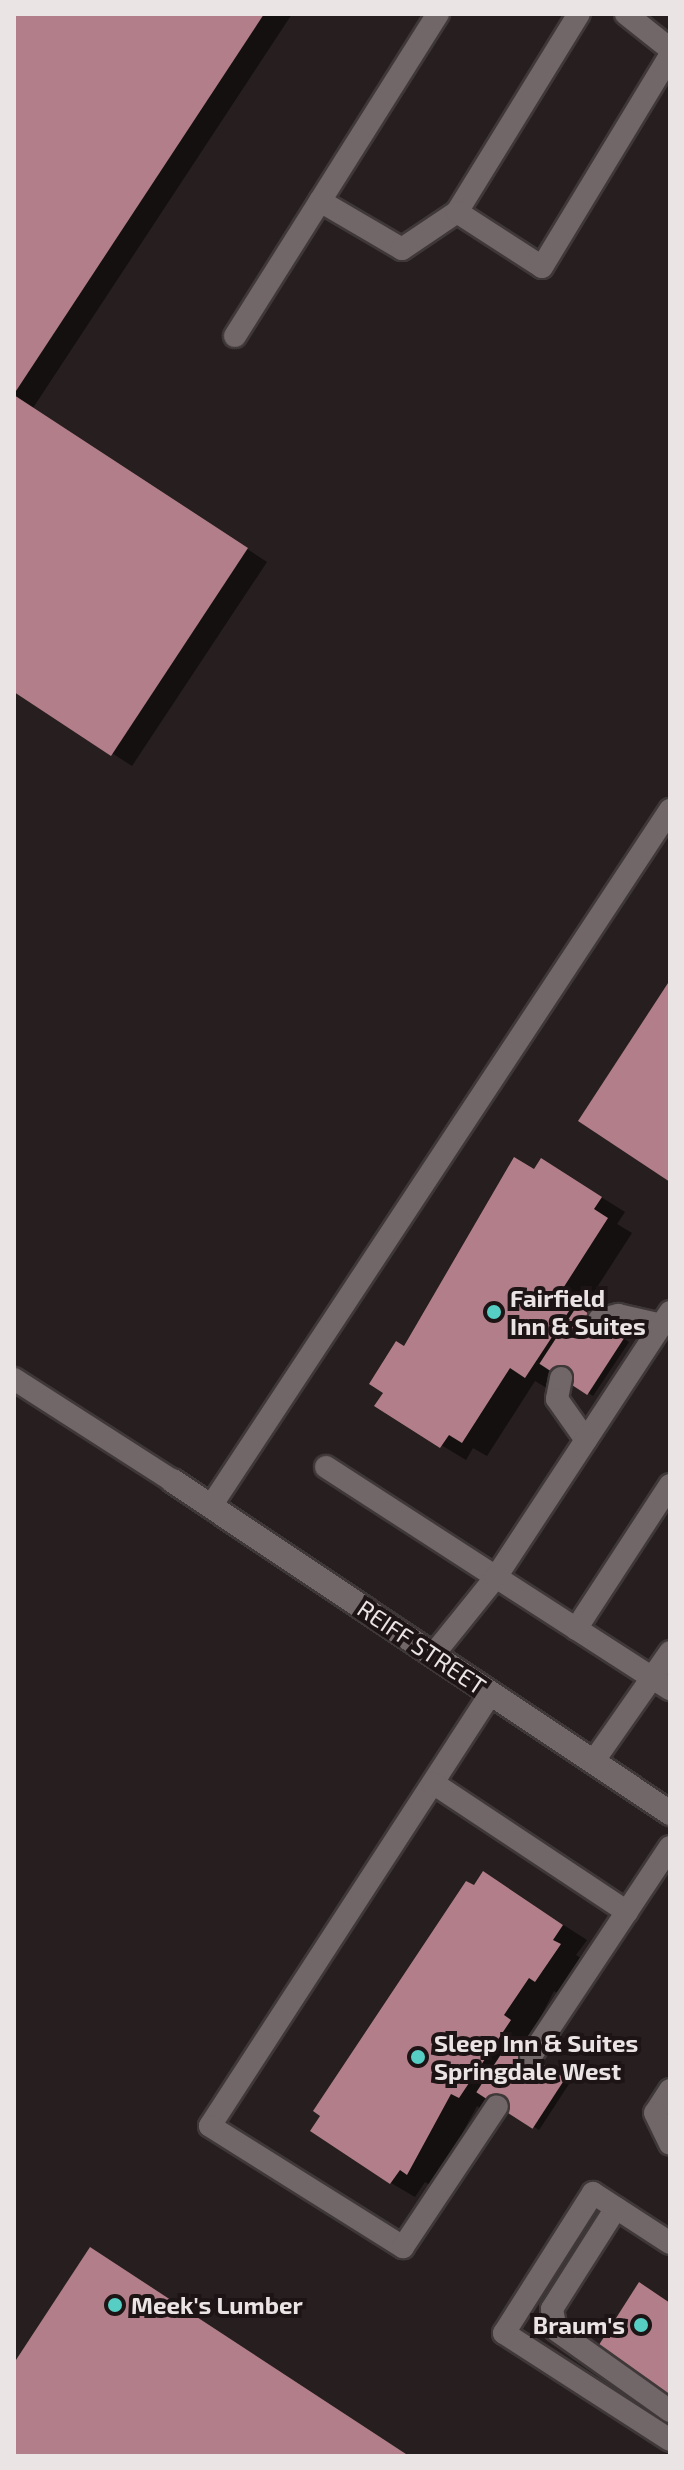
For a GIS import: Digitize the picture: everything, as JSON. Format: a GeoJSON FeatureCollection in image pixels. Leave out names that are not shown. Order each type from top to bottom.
{"type":"FeatureCollection","features":[{"type":"Feature","properties":{"kind":"street","name":"REIFF STREET"},"geometry":{"type":"LineString","coordinates":[[173,1481],[670,1813]]}},
{"type":"Feature","properties":{"kind":"lane"},"geometry":{"type":"LineString","coordinates":[[235,336],[438,14]]}},
{"type":"Feature","properties":{"kind":"lane"},"geometry":{"type":"LineString","coordinates":[[320,201],[402,249],[457,212],[579,14]]}},
{"type":"Feature","properties":{"kind":"lane"},"geometry":{"type":"LineString","coordinates":[[626,14],[670,49]]}},
{"type":"Feature","properties":{"kind":"lane"},"geometry":{"type":"LineString","coordinates":[[457,212],[542,267],[670,56]]}},
{"type":"Feature","properties":{"kind":"lane"},"geometry":{"type":"LineString","coordinates":[[211,1506],[670,810]]}},
{"type":"Feature","properties":{"kind":"lane"},"geometry":{"type":"LineString","coordinates":[[433,1655],[496,1577],[666,1318],[618,1315],[599,1320]]}},
{"type":"Feature","properties":{"kind":"lane"},"geometry":{"type":"LineString","coordinates":[[561,1378],[557,1399],[586,1440]]}},
{"type":"Feature","properties":{"kind":"lane"},"geometry":{"type":"LineString","coordinates":[[14,1379],[173,1481]]}},
{"type":"Feature","properties":{"kind":"lane"},"geometry":{"type":"LineString","coordinates":[[326,1467],[662,1683]]}},
{"type":"Feature","properties":{"kind":"lane"},"geometry":{"type":"LineString","coordinates":[[576,1629],[670,1485]]}},
{"type":"Feature","properties":{"kind":"lane"},"geometry":{"type":"LineString","coordinates":[[593,1762],[662,1683],[670,1652]]}},
{"type":"Feature","properties":{"kind":"lane"},"geometry":{"type":"LineString","coordinates":[[491,1693],[210,2126],[403,2247],[497,2106]]}},
{"type":"Feature","properties":{"kind":"lane"},"geometry":{"type":"LineString","coordinates":[[433,1783],[627,1912]]}},
{"type":"Feature","properties":{"kind":"lane"},"geometry":{"type":"LineString","coordinates":[[531,2056],[670,1847]]}},
{"type":"Feature","properties":{"kind":"lane"},"geometry":{"type":"LineString","coordinates":[[670,2090],[655,2113],[670,2144]]}},
{"type":"Feature","properties":{"kind":"lane"},"geometry":{"type":"LineString","coordinates":[[670,2243],[593,2193],[504,2333],[670,2440]]}},
{"type":"Feature","properties":{"kind":"lane"},"geometry":{"type":"LineString","coordinates":[[616,2208],[552,2309],[556,2330],[670,2411]]}},
{"type":"Feature","properties":{"kind":"building"},"geometry":{"type":"Polygon","coordinates":[[[14,14],[264,14],[14,394],[14,14]]]}},
{"type":"Feature","properties":{"kind":"building"},"geometry":{"type":"Polygon","coordinates":[[[14,395],[248,548],[111,756],[14,692],[14,395]]]}},
{"type":"Feature","properties":{"kind":"building"},"geometry":{"type":"Polygon","coordinates":[[[670,980],[670,1182],[578,1121],[670,980]]]}},
{"type":"Feature","properties":{"kind":"building","name":"Fairfield Inn & Suites"},"geometry":{"type":"Polygon","coordinates":[[[514,1157],[534,1169],[541,1158],[602,1197],[594,1209],[608,1218],[560,1293],[575,1302],[525,1378],[510,1368],[462,1443],[449,1435],[440,1448],[374,1406],[383,1393],[369,1384],[396,1341],[404,1346],[514,1157]]]}},
{"type":"Feature","properties":{"kind":"building"},"geometry":{"type":"Polygon","coordinates":[[[577,1306],[625,1337],[587,1395],[539,1364],[577,1306]]]}},
{"type":"Feature","properties":{"kind":"building","name":"Sleep Inn & Suites Springdale West"},"geometry":{"type":"Polygon","coordinates":[[[483,1871],[563,1925],[553,1940],[561,1944],[535,1982],[529,1978],[504,2015],[511,2020],[459,2098],[451,2094],[407,2175],[400,2170],[390,2184],[310,2131],[320,2116],[313,2111],[466,1881],[474,1885],[483,1871]]]}},
{"type":"Feature","properties":{"kind":"building"},"geometry":{"type":"Polygon","coordinates":[[[509,2042],[565,2078],[533,2129],[476,2092],[509,2042]]]}},
{"type":"Feature","properties":{"kind":"building","name":"Meek's Lumber"},"geometry":{"type":"Polygon","coordinates":[[[90,2247],[409,2456],[14,2456],[14,2363],[90,2247]]]}},
{"type":"Feature","properties":{"kind":"building","name":"Braum's"},"geometry":{"type":"Polygon","coordinates":[[[639,2282],[670,2303],[670,2396],[597,2348],[639,2282]]]}},
{"type":"Feature","properties":{"kind":"place","name":"Fairfield Inn & Suites"},"geometry":{"type":"Point","coordinates":[494,1312]}},
{"type":"Feature","properties":{"kind":"place","name":"Sleep Inn & Suites Springdale West"},"geometry":{"type":"Point","coordinates":[418,2057]}},
{"type":"Feature","properties":{"kind":"place","name":"Meek's Lumber"},"geometry":{"type":"Point","coordinates":[115,2305]}},
{"type":"Feature","properties":{"kind":"place","name":"Braum's"},"geometry":{"type":"Point","coordinates":[641,2325]}}]}
